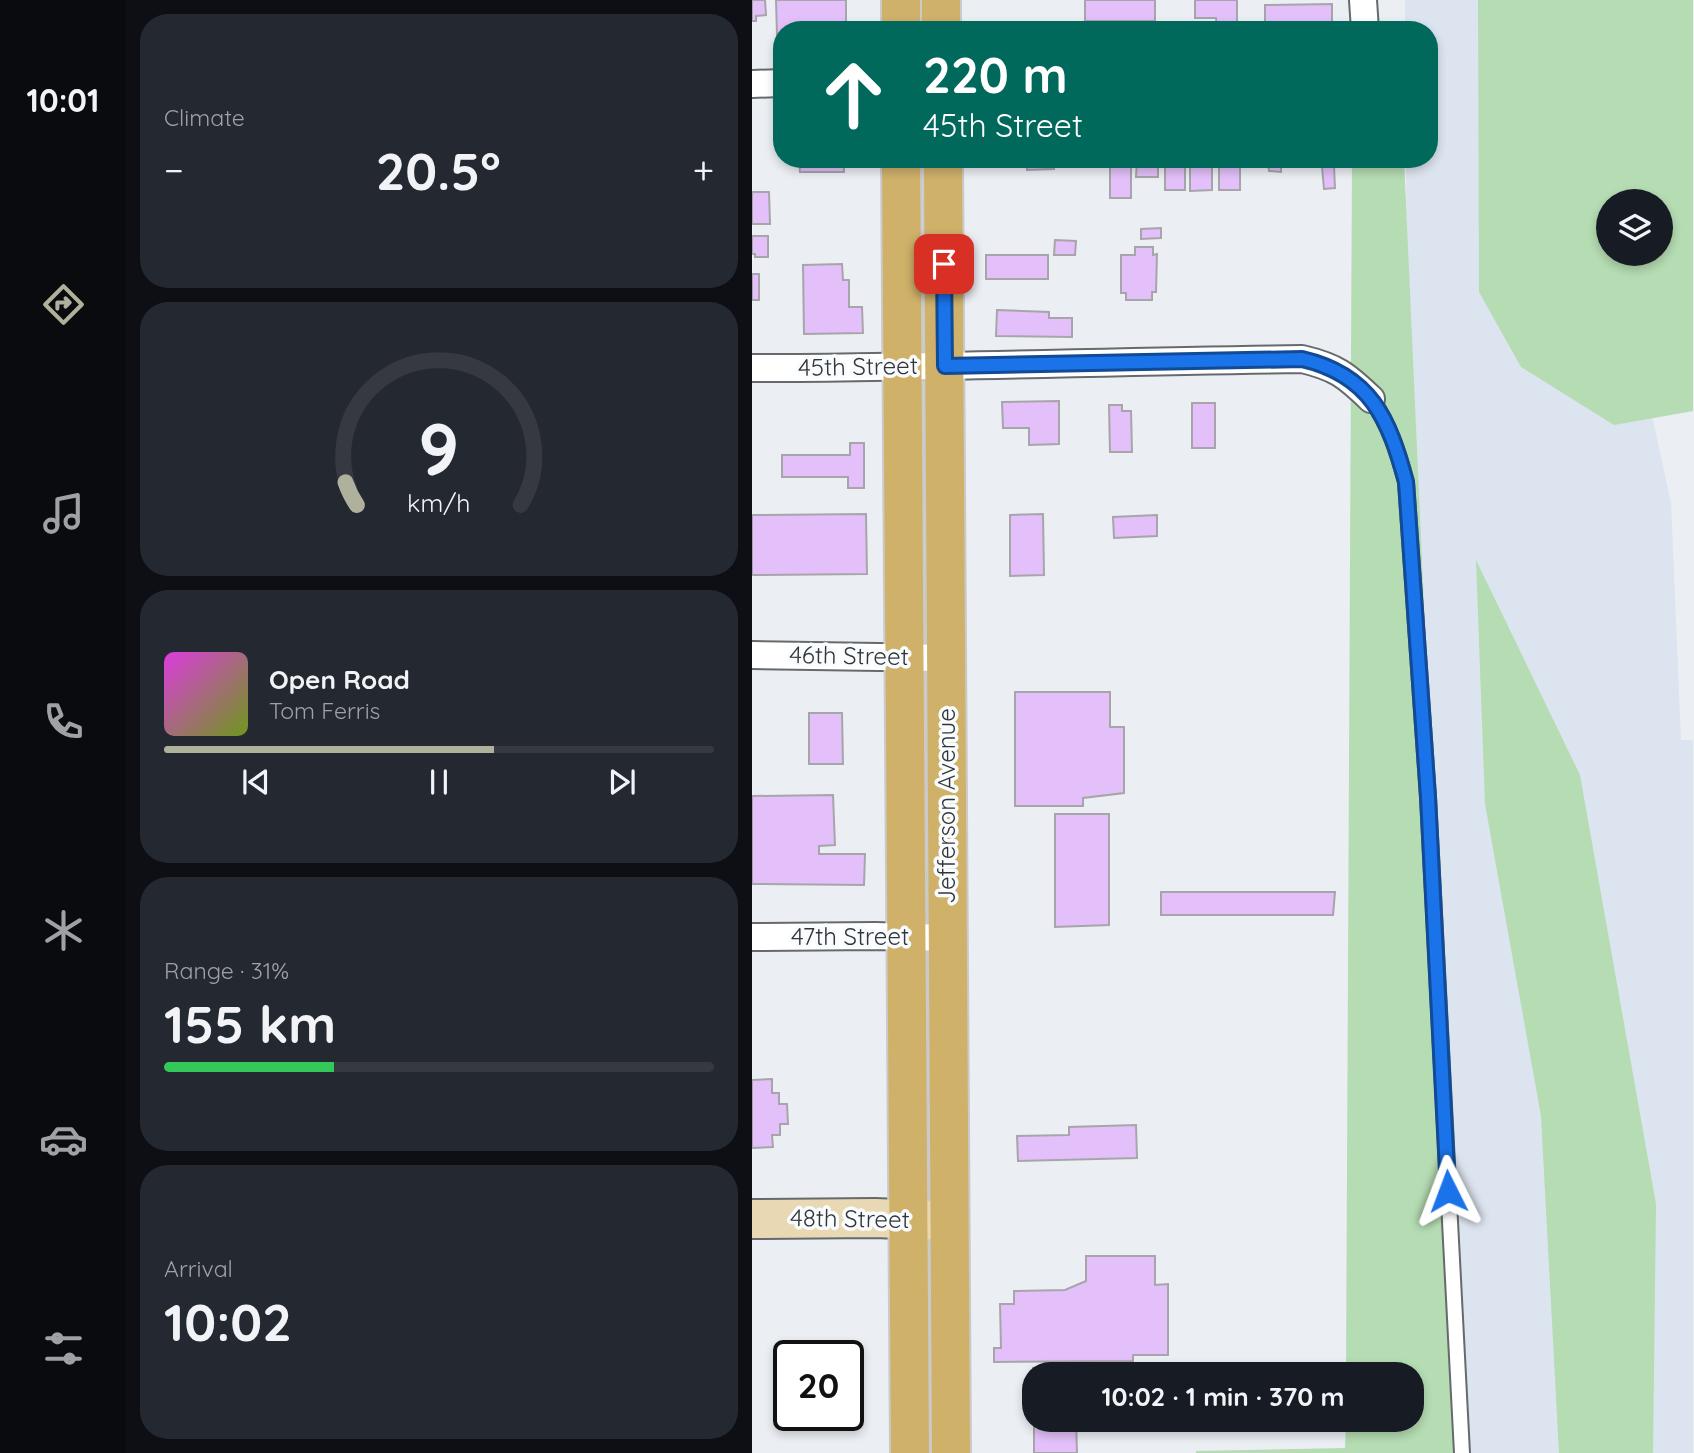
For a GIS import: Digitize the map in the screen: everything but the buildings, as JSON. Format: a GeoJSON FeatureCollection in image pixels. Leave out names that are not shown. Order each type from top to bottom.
{"type":"FeatureCollection","features":[{"type":"Feature","properties":{"kind":"main road"},"geometry":{"type":"LineString","coordinates":[[901,0],[901,21]]}},
{"type":"Feature","properties":{"kind":"main road"},"geometry":{"type":"LineString","coordinates":[[941,0],[942,21]]}},
{"type":"Feature","properties":{"kind":"main road","name":"Jefferson Avenue"},"geometry":{"type":"LineString","coordinates":[[901,168],[910,1453]]}},
{"type":"Feature","properties":{"kind":"main road","name":"Jefferson Avenue"},"geometry":{"type":"LineString","coordinates":[[943,168],[951,1453]]}},
{"type":"Feature","properties":{"kind":"street"},"geometry":{"type":"LineString","coordinates":[[1363,0],[1364,21]]}},
{"type":"Feature","properties":{"kind":"street"},"geometry":{"type":"LineString","coordinates":[[752,84],[773,83]]}},
{"type":"Feature","properties":{"kind":"street","name":"45th Street"},"geometry":{"type":"LineString","coordinates":[[752,368],[1302,359],[1325,365],[1346,375],[1371,399]]}},
{"type":"Feature","properties":{"kind":"street","name":"46th Street"},"geometry":{"type":"LineString","coordinates":[[752,655],[946,658]]}},
{"type":"Feature","properties":{"kind":"street","name":"47th Street"},"geometry":{"type":"LineString","coordinates":[[752,937],[948,938]]}},
{"type":"Feature","properties":{"kind":"street","name":"48th Street"},"geometry":{"type":"LineString","coordinates":[[752,1219],[949,1221]]}},
{"type":"Feature","properties":{"kind":"lane"},"geometry":{"type":"LineString","coordinates":[[1371,399],[1382,414],[1397,447],[1406,482],[1428,797],[1462,1453]]}},
{"type":"Feature","properties":{"kind":"shaded area"},"geometry":{"type":"Polygon","coordinates":[[[1405,0],[1615,0],[1610,189],[1596,189],[1596,266],[1620,266],[1671,503],[1681,740],[1693,740],[1693,1453],[1414,1453],[1414,1432],[1424,1432],[1424,1362],[1413,1362],[1406,168],[1438,168],[1438,21],[1405,21],[1405,0]]]}},
{"type":"Feature","properties":{"kind":"green space"},"geometry":{"type":"Polygon","coordinates":[[[1478,0],[1693,0],[1693,411],[1614,425],[1521,367],[1479,292],[1478,0]]]}},
{"type":"Feature","properties":{"kind":"green space"},"geometry":{"type":"Polygon","coordinates":[[[1352,168],[1404,168],[1462,1453],[1196,1453],[1345,1448],[1346,1432],[1424,1432],[1424,1362],[1346,1362],[1352,168]]]}},
{"type":"Feature","properties":{"kind":"green space"},"geometry":{"type":"Polygon","coordinates":[[[1476,560],[1580,775],[1656,1204],[1653,1453],[1559,1453],[1541,1116],[1485,804],[1476,560]]]}},
{"type":"Feature","properties":{"kind":"route"},"geometry":{"type":"LineString","coordinates":[[944,264],[945,366],[1302,359],[1325,365],[1346,375],[1382,414],[1397,447],[1406,482],[1428,797],[1448,1191]]}}]}
